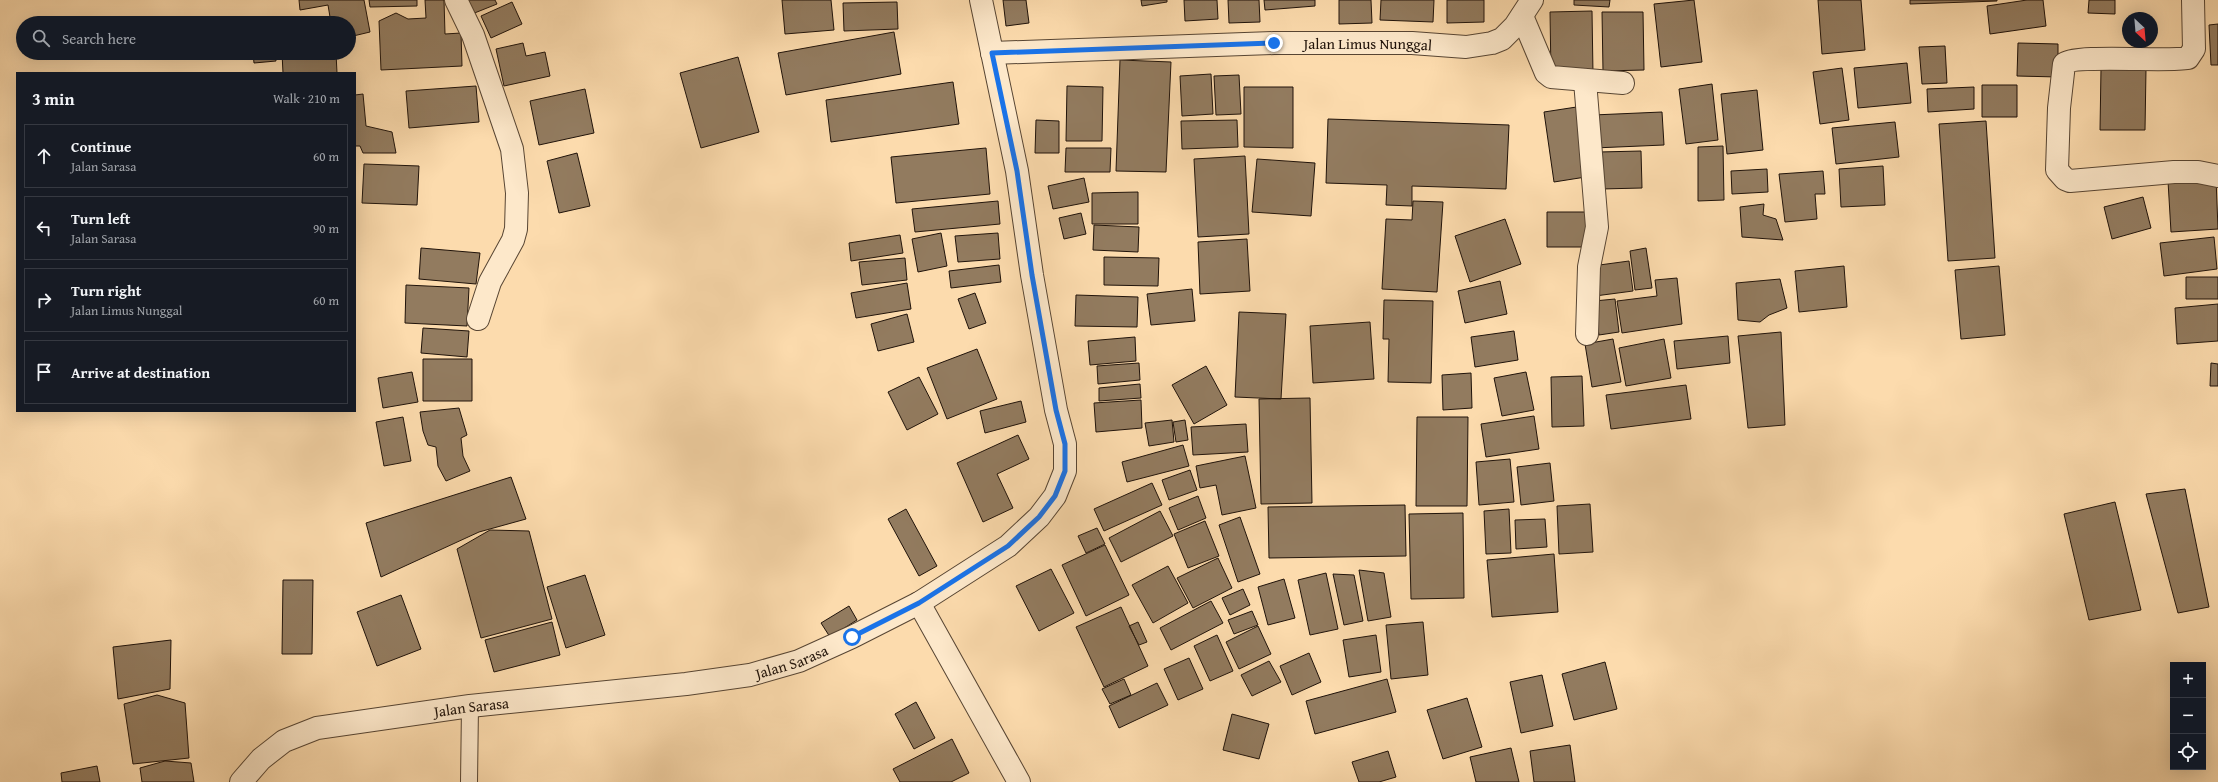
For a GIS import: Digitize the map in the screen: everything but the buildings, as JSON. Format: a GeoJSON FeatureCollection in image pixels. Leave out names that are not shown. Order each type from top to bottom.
{"type":"FeatureCollection","features":[{"type":"Feature","properties":{"kind":"street"},"geometry":{"type":"LineString","coordinates":[[456,0],[474,35],[512,149],[517,193],[516,229],[513,240],[490,282],[478,319]]}},
{"type":"Feature","properties":{"kind":"street","name":"Jalan Sarasa"},"geometry":{"type":"LineString","coordinates":[[241,782],[261,759],[284,741],[317,728],[470,706],[686,684],[750,675],[799,661],[852,637],[919,603],[1008,546],[1039,517],[1055,496],[1065,471],[1065,444],[1056,410],[1032,275],[1017,171],[980,0]]}},
{"type":"Feature","properties":{"kind":"street"},"geometry":{"type":"LineString","coordinates":[[2193,0],[2194,49],[2188,58],[2088,60],[2070,61],[2064,64],[2059,108],[2057,170],[2065,179],[2070,181],[2174,172],[2198,172],[2218,176]]}},
{"type":"Feature","properties":{"kind":"street"},"geometry":{"type":"LineString","coordinates":[[1527,8],[1546,73],[1551,77],[1585,81],[1623,82]]}},
{"type":"Feature","properties":{"kind":"street","name":"Jalan Limus Nunggal"},"geometry":{"type":"LineString","coordinates":[[992,53],[1274,43],[1412,43],[1466,47],[1492,43],[1502,39],[1509,34],[1527,8]]}},
{"type":"Feature","properties":{"kind":"street"},"geometry":{"type":"LineString","coordinates":[[1585,81],[1597,227],[1589,267],[1587,334]]}},
{"type":"Feature","properties":{"kind":"street"},"geometry":{"type":"LineString","coordinates":[[919,603],[1019,782]]}},
{"type":"Feature","properties":{"kind":"lane"},"geometry":{"type":"LineString","coordinates":[[470,706],[470,782]]}},
{"type":"Feature","properties":{"kind":"route"},"geometry":{"type":"LineString","coordinates":[[852,637],[919,603],[1008,546],[1039,517],[1055,496],[1065,471],[1065,444],[1056,410],[1032,275],[1017,171],[992,53],[1274,43]]}}]}
